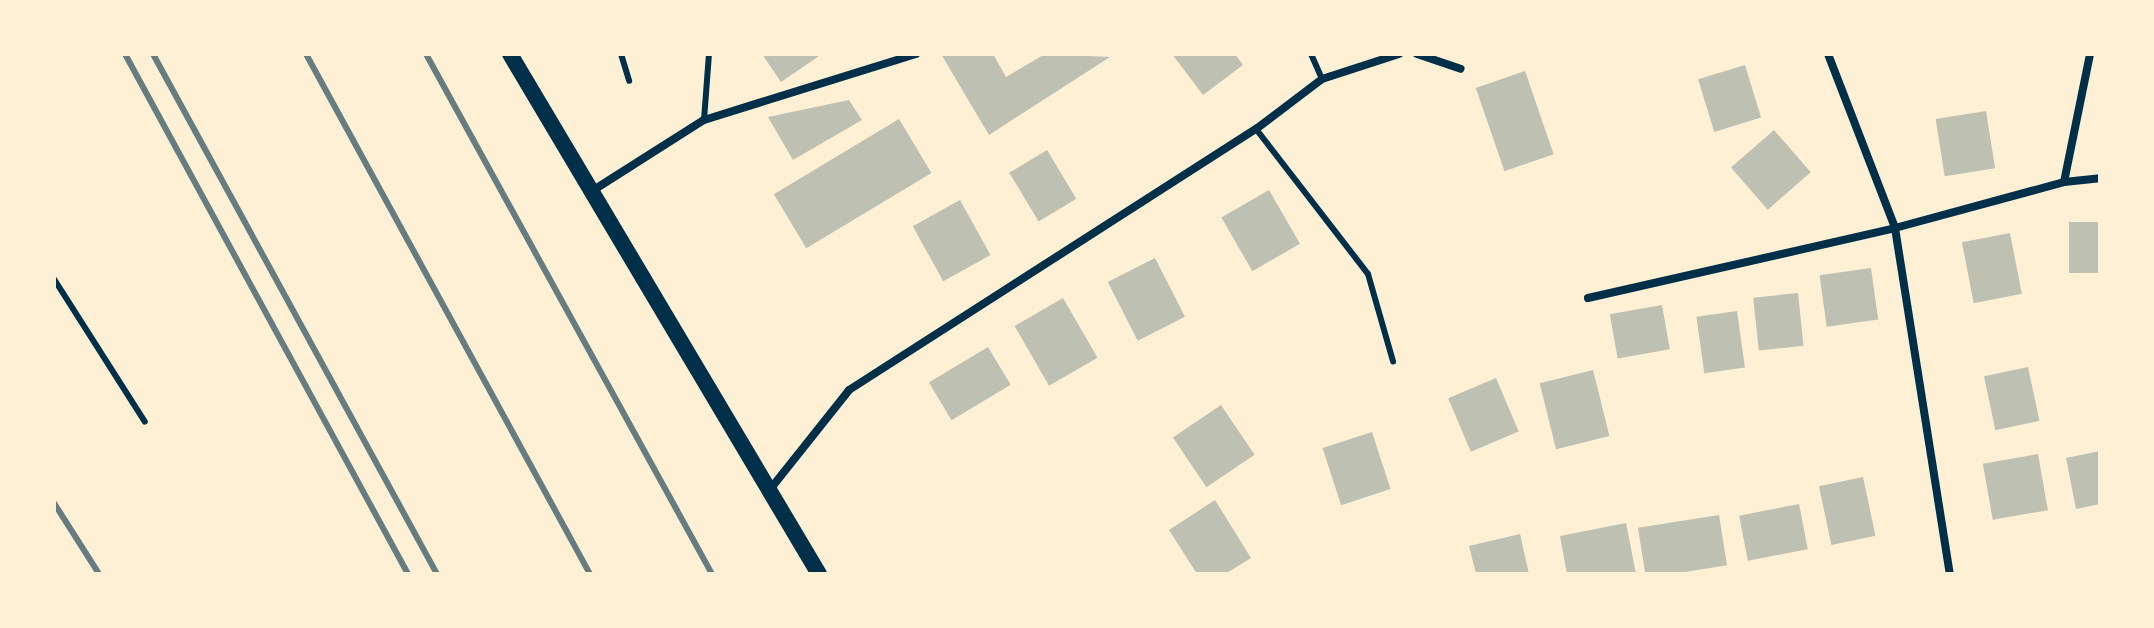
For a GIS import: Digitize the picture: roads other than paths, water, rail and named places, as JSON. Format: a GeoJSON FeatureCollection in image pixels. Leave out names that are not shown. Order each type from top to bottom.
{"type":"FeatureCollection","features":[{"type":"Feature","properties":{"kind":"main road"},"geometry":{"type":"LineString","coordinates":[[510,54],[589,193],[819,574]]}},
{"type":"Feature","properties":{"kind":"street"},"geometry":{"type":"LineString","coordinates":[[589,193],[704,120],[916,54]]}},
{"type":"Feature","properties":{"kind":"street"},"geometry":{"type":"LineString","coordinates":[[768,493],[849,390],[1256,129],[1322,79],[1399,54]]}},
{"type":"Feature","properties":{"kind":"street"},"geometry":{"type":"LineString","coordinates":[[1417,54],[1461,69]]}},
{"type":"Feature","properties":{"kind":"street"},"geometry":{"type":"LineString","coordinates":[[1828,54],[1895,228],[1950,574]]}},
{"type":"Feature","properties":{"kind":"street"},"geometry":{"type":"LineString","coordinates":[[2064,182],[2090,54]]}},
{"type":"Feature","properties":{"kind":"street"},"geometry":{"type":"LineString","coordinates":[[1588,298],[1895,228],[2064,182],[2100,178]]}},
{"type":"Feature","properties":{"kind":"lane"},"geometry":{"type":"LineString","coordinates":[[621,54],[629,81]]}},
{"type":"Feature","properties":{"kind":"lane"},"geometry":{"type":"LineString","coordinates":[[704,120],[709,54]]}},
{"type":"Feature","properties":{"kind":"lane"},"geometry":{"type":"LineString","coordinates":[[1311,54],[1322,79]]}},
{"type":"Feature","properties":{"kind":"lane"},"geometry":{"type":"LineString","coordinates":[[1256,129],[1368,274],[1393,361]]}},
{"type":"Feature","properties":{"kind":"lane"},"geometry":{"type":"LineString","coordinates":[[54,279],[145,422]]}},
{"type":"Feature","properties":{"kind":"railway"},"geometry":{"type":"LineString","coordinates":[[125,54],[408,574]]}},
{"type":"Feature","properties":{"kind":"railway"},"geometry":{"type":"LineString","coordinates":[[153,54],[437,574]]}},
{"type":"Feature","properties":{"kind":"railway"},"geometry":{"type":"LineString","coordinates":[[306,54],[590,574]]}},
{"type":"Feature","properties":{"kind":"railway"},"geometry":{"type":"LineString","coordinates":[[426,54],[712,574]]}},
{"type":"Feature","properties":{"kind":"railway"},"geometry":{"type":"LineString","coordinates":[[54,503],[99,574]]}}]}
